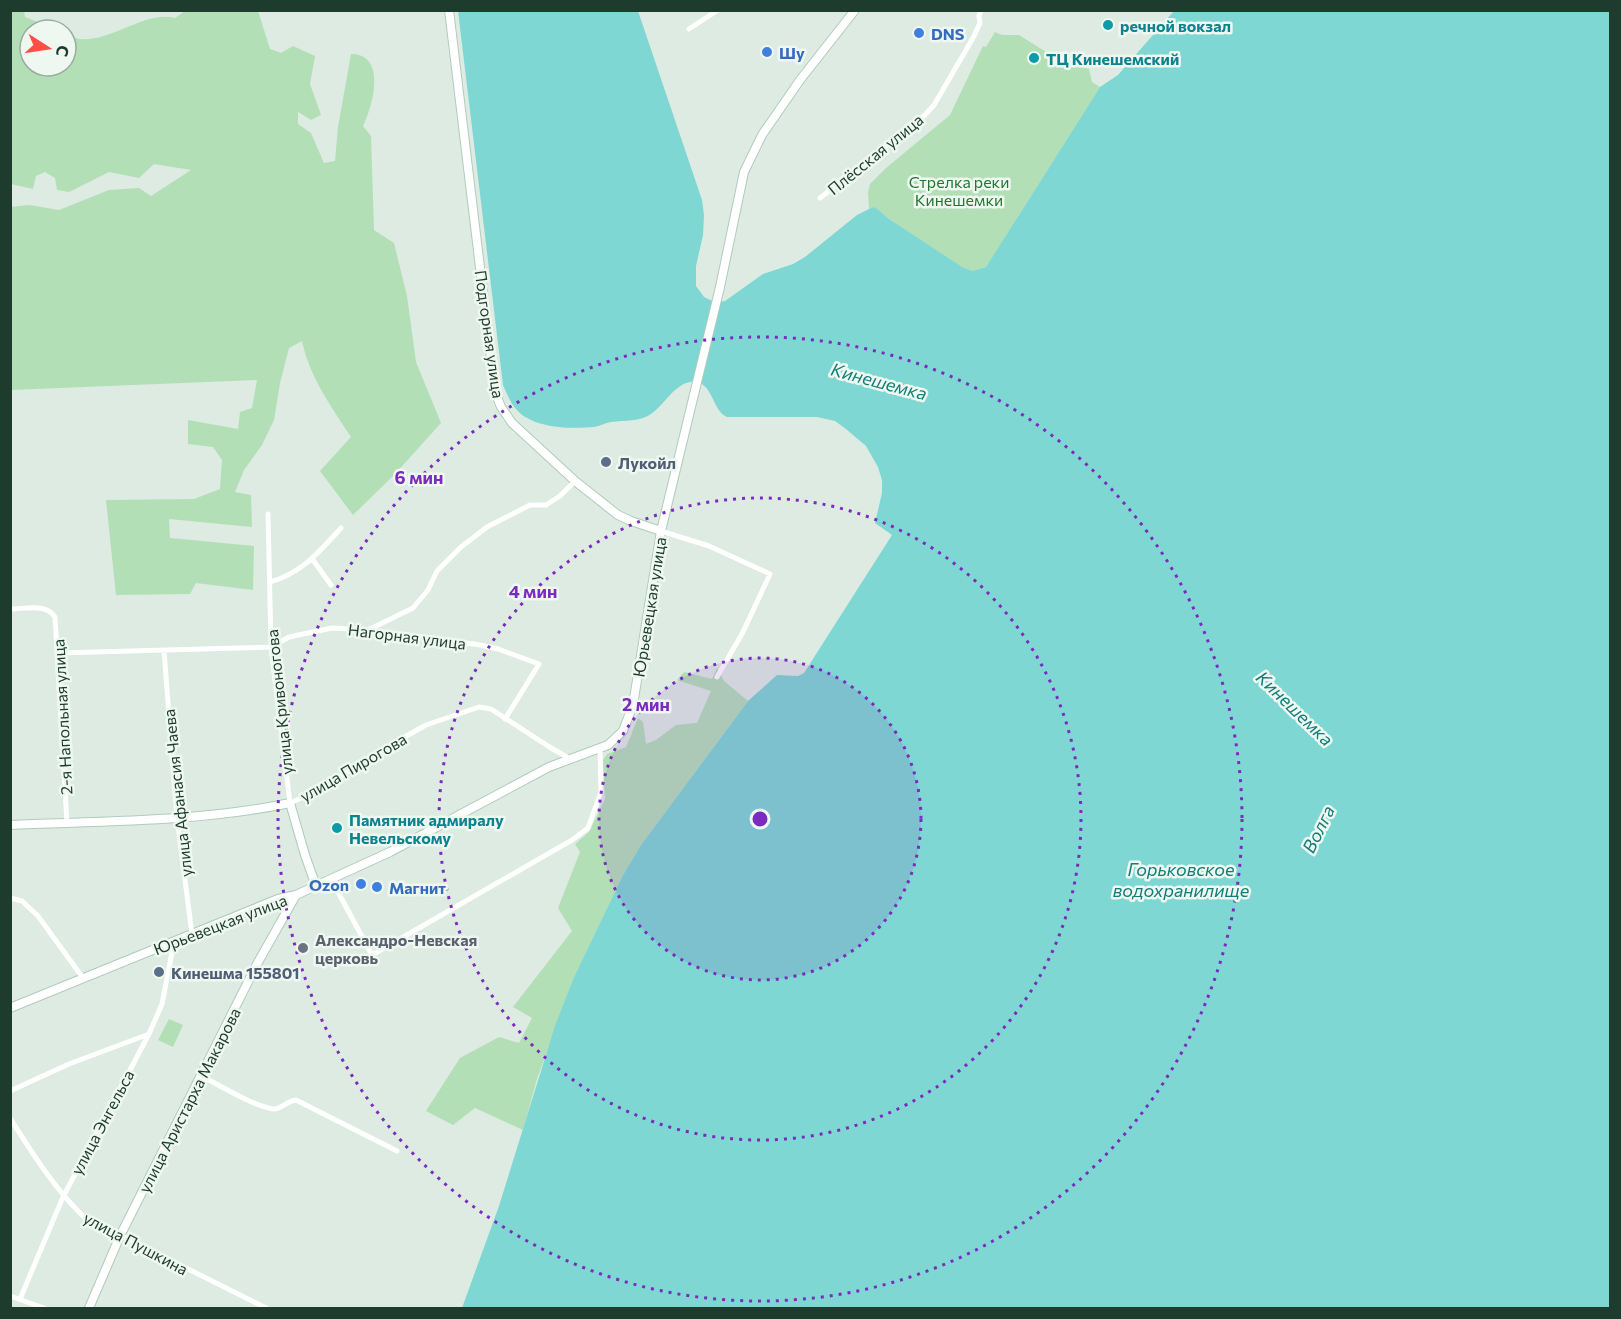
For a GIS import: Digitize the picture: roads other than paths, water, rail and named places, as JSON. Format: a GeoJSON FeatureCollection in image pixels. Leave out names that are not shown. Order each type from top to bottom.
{"type":"FeatureCollection","features":[{"type":"Feature","properties":{"kind":"main road","name":"Подгорная улица"},"geometry":{"type":"LineString","coordinates":[[449,10],[495,392],[501,407],[512,423],[575,481],[618,515],[661,531]]}},
{"type":"Feature","properties":{"kind":"main road","name":"Юрьевецкая улица"},"geometry":{"type":"LineString","coordinates":[[10,1008],[278,899],[296,896],[390,852],[549,767],[600,748],[617,739],[623,731],[633,705],[661,531],[720,287],[744,172],[752,152],[800,80],[855,10]]}},
{"type":"Feature","properties":{"kind":"main road","name":"улица Пирогова"},"geometry":{"type":"LineString","coordinates":[[10,825],[177,818],[255,810],[290,802]]}},
{"type":"Feature","properties":{"kind":"main road","name":"улица Кривоногова"},"geometry":{"type":"LineString","coordinates":[[290,802],[304,855],[316,886]]}},
{"type":"Feature","properties":{"kind":"main road","name":"улица Аристарха Макарова"},"geometry":{"type":"LineString","coordinates":[[89,1308],[120,1236],[257,964],[296,896]]}},
{"type":"Feature","properties":{"kind":"street"},"geometry":{"type":"LineString","coordinates":[[689,29],[718,10]]}},
{"type":"Feature","properties":{"kind":"street"},"geometry":{"type":"LineString","coordinates":[[973,10],[980,13]]}},
{"type":"Feature","properties":{"kind":"street","name":"Плёсская улица"},"geometry":{"type":"LineString","coordinates":[[820,198],[925,115],[934,105],[973,38],[980,23],[980,13]]}},
{"type":"Feature","properties":{"kind":"street"},"geometry":{"type":"LineString","coordinates":[[368,630],[414,608],[428,590],[437,572],[461,547],[487,527],[530,505],[546,505],[560,496],[575,481]]}},
{"type":"Feature","properties":{"kind":"street","name":"улица Кривоногова"},"geometry":{"type":"LineString","coordinates":[[268,514],[271,647],[290,802]]}},
{"type":"Feature","properties":{"kind":"street"},"geometry":{"type":"LineString","coordinates":[[270,582],[280,579],[313,560],[341,528]]}},
{"type":"Feature","properties":{"kind":"street","name":"Подгорная улица"},"geometry":{"type":"LineString","coordinates":[[661,531],[709,546],[770,574],[743,632],[717,677]]}},
{"type":"Feature","properties":{"kind":"street"},"geometry":{"type":"LineString","coordinates":[[313,560],[331,585]]}},
{"type":"Feature","properties":{"kind":"street","name":"2-я Напольная улица"},"geometry":{"type":"LineString","coordinates":[[10,609],[46,608],[52,612],[57,625],[67,823]]}},
{"type":"Feature","properties":{"kind":"street","name":"Нагорная улица"},"geometry":{"type":"LineString","coordinates":[[59,653],[271,647],[289,637],[332,628],[368,630],[498,649],[539,664],[505,718]]}},
{"type":"Feature","properties":{"kind":"street","name":"улица Афанасия Чаева"},"geometry":{"type":"LineString","coordinates":[[164,651],[177,818],[192,934]]}},
{"type":"Feature","properties":{"kind":"street","name":"улица Пирогова"},"geometry":{"type":"LineString","coordinates":[[290,802],[317,791],[394,742],[426,725],[479,707],[491,709],[570,759]]}},
{"type":"Feature","properties":{"kind":"street"},"geometry":{"type":"LineString","coordinates":[[331,879],[372,955],[572,840],[588,828],[601,792],[600,748]]}},
{"type":"Feature","properties":{"kind":"street"},"geometry":{"type":"LineString","coordinates":[[10,898],[22,901],[38,916],[83,978]]}},
{"type":"Feature","properties":{"kind":"street","name":"улица Энгельса"},"geometry":{"type":"LineString","coordinates":[[20,1299],[63,1197],[149,1034],[162,1004],[174,942]]}},
{"type":"Feature","properties":{"kind":"street"},"geometry":{"type":"LineString","coordinates":[[10,1091],[69,1064],[149,1034]]}},
{"type":"Feature","properties":{"kind":"street"},"geometry":{"type":"LineString","coordinates":[[201,1076],[266,1109],[279,1108],[289,1101],[296,1100],[397,1151]]}},
{"type":"Feature","properties":{"kind":"street","name":"улица Пушкина"},"geometry":{"type":"LineString","coordinates":[[10,1118],[40,1166],[63,1197],[84,1217],[266,1308]]}},
{"type":"Feature","properties":{"kind":"street"},"geometry":{"type":"LineString","coordinates":[[10,1296],[44,1308]]}},
{"type":"Feature","properties":{"kind":"water","name":"Горьковское водохранилище"},"geometry":{"type":"Polygon","coordinates":[[[458,11],[638,11],[702,200],[703,235],[696,266],[696,286],[704,297],[718,302],[725,301],[763,274],[793,264],[805,257],[857,215],[873,207],[962,267],[972,271],[986,267],[1100,87],[1118,75],[1174,11],[1610,11],[1610,1308],[462,1308],[499,1206],[555,1026],[574,977],[623,875],[641,845],[748,701],[777,675],[798,676],[804,673],[892,535],[875,523],[882,493],[882,480],[878,467],[866,446],[835,421],[817,417],[727,417],[718,409],[704,385],[698,382],[690,382],[679,387],[647,417],[594,427],[574,428],[542,424],[523,416],[516,409],[503,385],[458,11]]]}},
{"type":"Feature","properties":{"kind":"place","name":"речной вокзал"},"geometry":{"type":"Point","coordinates":[1108,25]}},
{"type":"Feature","properties":{"kind":"place","name":"DNS"},"geometry":{"type":"Point","coordinates":[919,33]}},
{"type":"Feature","properties":{"kind":"place","name":"Шу"},"geometry":{"type":"Point","coordinates":[767,52]}},
{"type":"Feature","properties":{"kind":"place","name":"ТЦ Кинешемский"},"geometry":{"type":"Point","coordinates":[1034,58]}},
{"type":"Feature","properties":{"kind":"place","name":"Лукойл"},"geometry":{"type":"Point","coordinates":[606,462]}},
{"type":"Feature","properties":{"kind":"place","name":"Памятник адмиралу Невельскому"},"geometry":{"type":"Point","coordinates":[337,828]}},
{"type":"Feature","properties":{"kind":"place","name":"Ozon"},"geometry":{"type":"Point","coordinates":[361,884]}},
{"type":"Feature","properties":{"kind":"place","name":"Магнит"},"geometry":{"type":"Point","coordinates":[377,887]}},
{"type":"Feature","properties":{"kind":"place","name":"Александро-Невская церковь"},"geometry":{"type":"Point","coordinates":[303,948]}},
{"type":"Feature","properties":{"kind":"place","name":"Кинешма 155801"},"geometry":{"type":"Point","coordinates":[159,972]}},
{"type":"Feature","properties":{"kind":"park label","name":"Стрелка реки Кинешемки"},"geometry":{"type":"Point","coordinates":[959,190]}},
{"type":"Feature","properties":{"kind":"water label","name":"Кинешемка"},"geometry":{"type":"Point","coordinates":[879,381]}},
{"type":"Feature","properties":{"kind":"water label","name":"Кинешемка"},"geometry":{"type":"Point","coordinates":[1295,708]}},
{"type":"Feature","properties":{"kind":"water label","name":"Волга"},"geometry":{"type":"Point","coordinates":[1318,829]}}]}
